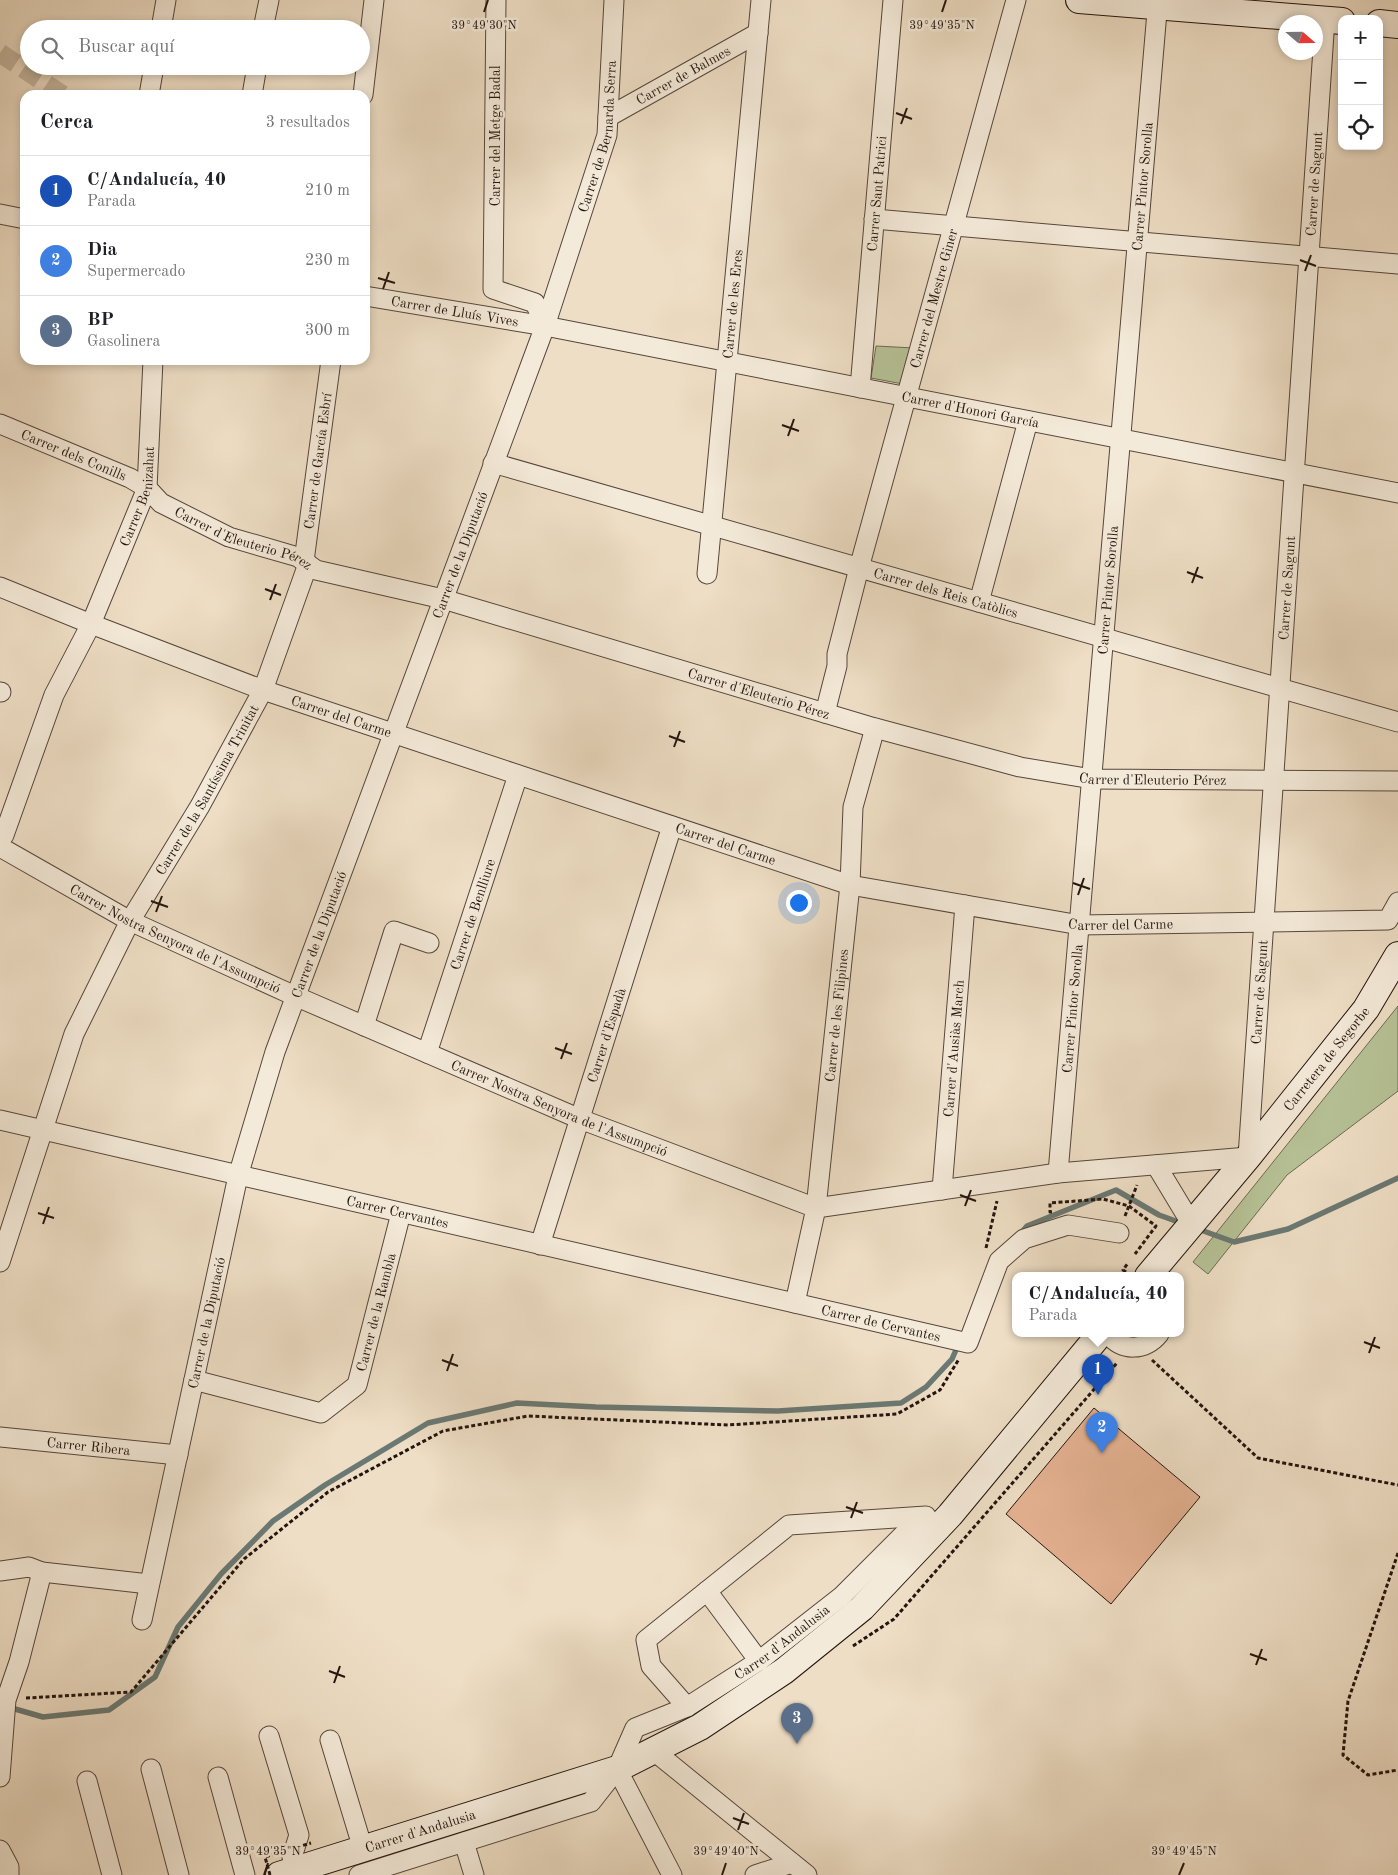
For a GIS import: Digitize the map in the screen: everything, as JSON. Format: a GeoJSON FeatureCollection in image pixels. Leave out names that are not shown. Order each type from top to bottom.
{"type":"FeatureCollection","features":[{"type":"Feature","properties":{"kind":"street"},"geometry":{"type":"LineString","coordinates":[[163,20],[166,0]]}},
{"type":"Feature","properties":{"kind":"street"},"geometry":{"type":"LineString","coordinates":[[265,20],[269,0]]}},
{"type":"Feature","properties":{"kind":"street"},"geometry":{"type":"LineString","coordinates":[[370,35],[374,0]]}},
{"type":"Feature","properties":{"kind":"street","name":"Carrer del Metge Badal"},"geometry":{"type":"LineString","coordinates":[[496,0],[493,289],[535,302],[544,326]]}},
{"type":"Feature","properties":{"kind":"street","name":"Carrer de Bernarda Serra"},"geometry":{"type":"LineString","coordinates":[[563,270],[607,135],[614,0]]}},
{"type":"Feature","properties":{"kind":"street","name":"Carrer de les Eres"},"geometry":{"type":"LineString","coordinates":[[707,574],[761,0]]}},
{"type":"Feature","properties":{"kind":"street","name":"Carrer Sant Patrici"},"geometry":{"type":"LineString","coordinates":[[860,388],[894,0]]}},
{"type":"Feature","properties":{"kind":"street","name":"Carrer del Mestre Giner"},"geometry":{"type":"LineString","coordinates":[[825,713],[838,666],[837,654],[860,568],[1016,0]]}},
{"type":"Feature","properties":{"kind":"street"},"geometry":{"type":"LineString","coordinates":[[1079,0],[1158,3],[1333,20]]}},
{"type":"Feature","properties":{"kind":"street","name":"Carrer Pintor Sorolla"},"geometry":{"type":"LineString","coordinates":[[1058,1173],[1158,3]]}},
{"type":"Feature","properties":{"kind":"street","name":"Carrer de Sagunt"},"geometry":{"type":"LineString","coordinates":[[1248,1157],[1309,256],[1333,20]]}},
{"type":"Feature","properties":{"kind":"street"},"geometry":{"type":"LineString","coordinates":[[1383,24],[1398,25]]}},
{"type":"Feature","properties":{"kind":"street","name":"Carrer de Balmes"},"geometry":{"type":"LineString","coordinates":[[608,117],[758,33]]}},
{"type":"Feature","properties":{"kind":"street"},"geometry":{"type":"LineString","coordinates":[[150,90],[152,75]]}},
{"type":"Feature","properties":{"kind":"street"},"geometry":{"type":"LineString","coordinates":[[253,90],[255,75]]}},
{"type":"Feature","properties":{"kind":"street"},"geometry":{"type":"LineString","coordinates":[[364,90],[365,75]]}},
{"type":"Feature","properties":{"kind":"street"},"geometry":{"type":"LineString","coordinates":[[0,214],[20,218]]}},
{"type":"Feature","properties":{"kind":"street"},"geometry":{"type":"LineString","coordinates":[[874,219],[1398,264]]}},
{"type":"Feature","properties":{"kind":"street","name":"Carrer de la Diputació"},"geometry":{"type":"LineString","coordinates":[[142,1620],[238,1176],[275,1052],[544,326],[563,270]]}},
{"type":"Feature","properties":{"kind":"street","name":"Carrer de Lluís Vives"},"geometry":{"type":"LineString","coordinates":[[370,297],[544,326]]}},
{"type":"Feature","properties":{"kind":"street","name":"Carrer d'Honori García"},"geometry":{"type":"LineString","coordinates":[[544,326],[1398,493]]}},
{"type":"Feature","properties":{"kind":"street","name":"Carrer Benizahat"},"geometry":{"type":"LineString","coordinates":[[1,839],[54,695],[90,624],[147,488],[153,365]]}},
{"type":"Feature","properties":{"kind":"street","name":"Carrer de García Esbrí"},"geometry":{"type":"LineString","coordinates":[[306,563],[330,365]]}},
{"type":"Feature","properties":{"kind":"street"},"geometry":{"type":"LineString","coordinates":[[979,602],[1028,421]]}},
{"type":"Feature","properties":{"kind":"street","name":"Carrer dels Conills"},"geometry":{"type":"LineString","coordinates":[[0,424],[130,478],[147,488]]}},
{"type":"Feature","properties":{"kind":"street","name":"Carrer dels Reis Catòlics"},"geometry":{"type":"LineString","coordinates":[[493,464],[1398,722]]}},
{"type":"Feature","properties":{"kind":"street","name":"Carrer d'Eleuterio Pérez"},"geometry":{"type":"LineString","coordinates":[[147,488],[162,504],[229,537],[298,557],[316,570],[443,599],[875,728],[1020,767],[1092,779],[1398,781]]}},
{"type":"Feature","properties":{"kind":"street","name":"Carrer de la Santíssima Trinitat"},"geometry":{"type":"LineString","coordinates":[[0,1262],[74,1034],[130,921],[200,806],[263,690],[306,563]]}},
{"type":"Feature","properties":{"kind":"street","name":"Carrer del Carme"},"geometry":{"type":"LineString","coordinates":[[0,587],[90,624],[263,690],[850,885],[1080,925],[1388,920],[1398,902]]}},
{"type":"Feature","properties":{"kind":"street","name":"Carrer de les Filipines"},"geometry":{"type":"LineString","coordinates":[[794,1303],[816,1208],[850,885],[853,807],[875,728]]}},
{"type":"Feature","properties":{"kind":"street","name":"Carrer de Benlliure"},"geometry":{"type":"LineString","coordinates":[[428,1053],[518,775]]}},
{"type":"Feature","properties":{"kind":"street","name":"Carrer d'Espadà"},"geometry":{"type":"LineString","coordinates":[[540,1245],[672,826]]}},
{"type":"Feature","properties":{"kind":"street","name":"Carrer Nostra Senyora de l'Assumpció"},"geometry":{"type":"LineString","coordinates":[[1,839],[130,921],[295,996],[580,1119],[816,1208],[1058,1173],[1248,1157]]}},
{"type":"Feature","properties":{"kind":"street","name":"Carrer d'Ausiàs March"},"geometry":{"type":"LineString","coordinates":[[942,1190],[964,905]]}},
{"type":"Feature","properties":{"kind":"street"},"geometry":{"type":"LineString","coordinates":[[364,1026],[394,931],[429,943]]}},
{"type":"Feature","properties":{"kind":"street","name":"Carretera de Segorbe"},"geometry":{"type":"LineString","coordinates":[[1248,1157],[1366,1009],[1398,955]]}},
{"type":"Feature","properties":{"kind":"street","name":"Carrer Cervantes"},"geometry":{"type":"LineString","coordinates":[[0,1120],[794,1303]]}},
{"type":"Feature","properties":{"kind":"street"},"geometry":{"type":"LineString","coordinates":[[1141,1272],[1191,1224],[1248,1157]]}},
{"type":"Feature","properties":{"kind":"street"},"geometry":{"type":"LineString","coordinates":[[1156,1165],[1191,1224]]}},
{"type":"Feature","properties":{"kind":"street","name":"Carrer de la Rambla"},"geometry":{"type":"LineString","coordinates":[[194,1380],[321,1413],[357,1385],[400,1213]]}},
{"type":"Feature","properties":{"kind":"street"},"geometry":{"type":"LineString","coordinates":[[968,1343],[999,1261],[1024,1238],[1068,1225],[1119,1233]]}},
{"type":"Feature","properties":{"kind":"street","name":"Carrer de Cervantes"},"geometry":{"type":"LineString","coordinates":[[794,1303],[968,1343]]}},
{"type":"Feature","properties":{"kind":"street","name":"Carrer d'Andalusia"},"geometry":{"type":"LineString","coordinates":[[287,1872],[617,1769],[700,1727],[784,1671],[862,1608],[950,1515],[1098,1337]]}},
{"type":"Feature","properties":{"kind":"street"},"geometry":{"type":"LineString","coordinates":[[1111,1337],[1116,1343],[1136,1348],[1153,1341],[1156,1337]]}},
{"type":"Feature","properties":{"kind":"street","name":"Carrer Ribera"},"geometry":{"type":"LineString","coordinates":[[0,1436],[178,1456]]}},
{"type":"Feature","properties":{"kind":"street"},"geometry":{"type":"LineString","coordinates":[[687,1707],[651,1666],[646,1640],[789,1525],[950,1515]]}},
{"type":"Feature","properties":{"kind":"street","name":"Carrer d'Andalusia"},"geometry":{"type":"LineString","coordinates":[[359,1875],[592,1802],[617,1769],[635,1728],[687,1707],[759,1661],[842,1596],[921,1516]]}},
{"type":"Feature","properties":{"kind":"street"},"geometry":{"type":"LineString","coordinates":[[0,1571],[28,1567],[42,1572],[150,1584]]}},
{"type":"Feature","properties":{"kind":"street"},"geometry":{"type":"LineString","coordinates":[[0,1777],[6,1700],[19,1662],[42,1572]]}},
{"type":"Feature","properties":{"kind":"street"},"geometry":{"type":"LineString","coordinates":[[707,1591],[759,1661]]}},
{"type":"Feature","properties":{"kind":"street"},"geometry":{"type":"LineString","coordinates":[[269,1736],[298,1835],[287,1872]]}},
{"type":"Feature","properties":{"kind":"street"},"geometry":{"type":"LineString","coordinates":[[330,1740],[363,1849]]}},
{"type":"Feature","properties":{"kind":"street"},"geometry":{"type":"LineString","coordinates":[[654,1751],[807,1875]]}},
{"type":"Feature","properties":{"kind":"street"},"geometry":{"type":"LineString","coordinates":[[151,1769],[179,1875]]}},
{"type":"Feature","properties":{"kind":"street"},"geometry":{"type":"LineString","coordinates":[[617,1769],[672,1875]]}},
{"type":"Feature","properties":{"kind":"street"},"geometry":{"type":"LineString","coordinates":[[218,1777],[245,1875]]}},
{"type":"Feature","properties":{"kind":"street"},"geometry":{"type":"LineString","coordinates":[[87,1781],[112,1875]]}},
{"type":"Feature","properties":{"kind":"street"},"geometry":{"type":"LineString","coordinates":[[464,1842],[474,1875]]}},
{"type":"Feature","properties":{"kind":"street"},"geometry":{"type":"LineString","coordinates":[[0,1850],[9,1867],[9,1875]]}},
{"type":"Feature","properties":{"kind":"street"},"geometry":{"type":"LineString","coordinates":[[408,1875],[415,1857]]}},
{"type":"Feature","properties":{"kind":"street"},"geometry":{"type":"LineString","coordinates":[[755,1875],[792,1863]]}},
{"type":"Feature","properties":{"kind":"path"},"geometry":{"type":"LineString","coordinates":[[1119,1233],[1138,1184],[1156,1165]]}},
{"type":"Feature","properties":{"kind":"path"},"geometry":{"type":"LineString","coordinates":[[1068,1225],[1067,1210],[1050,1212],[1050,1203],[1103,1199],[1129,1206],[1156,1226],[1123,1270],[1129,1272]]}},
{"type":"Feature","properties":{"kind":"path"},"geometry":{"type":"LineString","coordinates":[[992,1279],[980,1276],[997,1201]]}},
{"type":"Feature","properties":{"kind":"path"},"geometry":{"type":"LineString","coordinates":[[6,1700],[131,1692],[244,1559],[328,1492],[443,1431],[528,1416],[728,1425],[896,1414],[940,1390],[968,1343]]}},
{"type":"Feature","properties":{"kind":"path"},"geometry":{"type":"LineString","coordinates":[[1142,1346],[1153,1362],[1258,1458],[1398,1485]]}},
{"type":"Feature","properties":{"kind":"path"},"geometry":{"type":"LineString","coordinates":[[1398,1554],[1348,1702],[1343,1755],[1368,1775],[1398,1770]]}},
{"type":"Feature","properties":{"kind":"path"},"geometry":{"type":"LineString","coordinates":[[270,1875],[265,1857],[311,1843]]}},
{"type":"Feature","properties":{"kind":"green space"},"geometry":{"type":"Polygon","coordinates":[[[876,346],[914,348],[903,384],[871,378],[876,346]]]}},
{"type":"Feature","properties":{"kind":"green space"},"geometry":{"type":"Polygon","coordinates":[[[1398,1006],[1398,1091],[1287,1175],[1208,1274],[1193,1262],[1398,1006]]]}},
{"type":"Feature","properties":{"kind":"building"},"geometry":{"type":"Polygon","coordinates":[[[1094,1408],[1200,1497],[1111,1604],[1006,1514],[1094,1408]]]}},
{"type":"Feature","properties":{"kind":"waterway"},"geometry":{"type":"LineString","coordinates":[[1198,1229],[1234,1242],[1288,1229],[1398,1178]]}},
{"type":"Feature","properties":{"kind":"waterway"},"geometry":{"type":"LineString","coordinates":[[1020,1234],[1027,1226],[1116,1190],[1159,1215],[1184,1224]]}},
{"type":"Feature","properties":{"kind":"waterway"},"geometry":{"type":"LineString","coordinates":[[8,1707],[43,1717],[109,1710],[155,1677],[178,1627],[221,1574],[273,1521],[325,1485],[428,1423],[517,1403],[596,1407],[778,1411],[901,1403],[926,1387],[952,1359],[959,1343]]}},
{"type":"Feature","properties":{"kind":"tunnel"},"geometry":{"type":"LineString","coordinates":[[0,53],[20,66]]}},
{"type":"Feature","properties":{"kind":"tunnel"},"geometry":{"type":"LineString","coordinates":[[33,75],[56,90]]}},
{"type":"Feature","properties":{"kind":"place","name":"C/Andalucía, 40"},"geometry":{"type":"Point","coordinates":[1098,1395]}},
{"type":"Feature","properties":{"kind":"place","name":"Dia"},"geometry":{"type":"Point","coordinates":[1102,1453]}},
{"type":"Feature","properties":{"kind":"place","name":"BP"},"geometry":{"type":"Point","coordinates":[797,1744]}}]}
